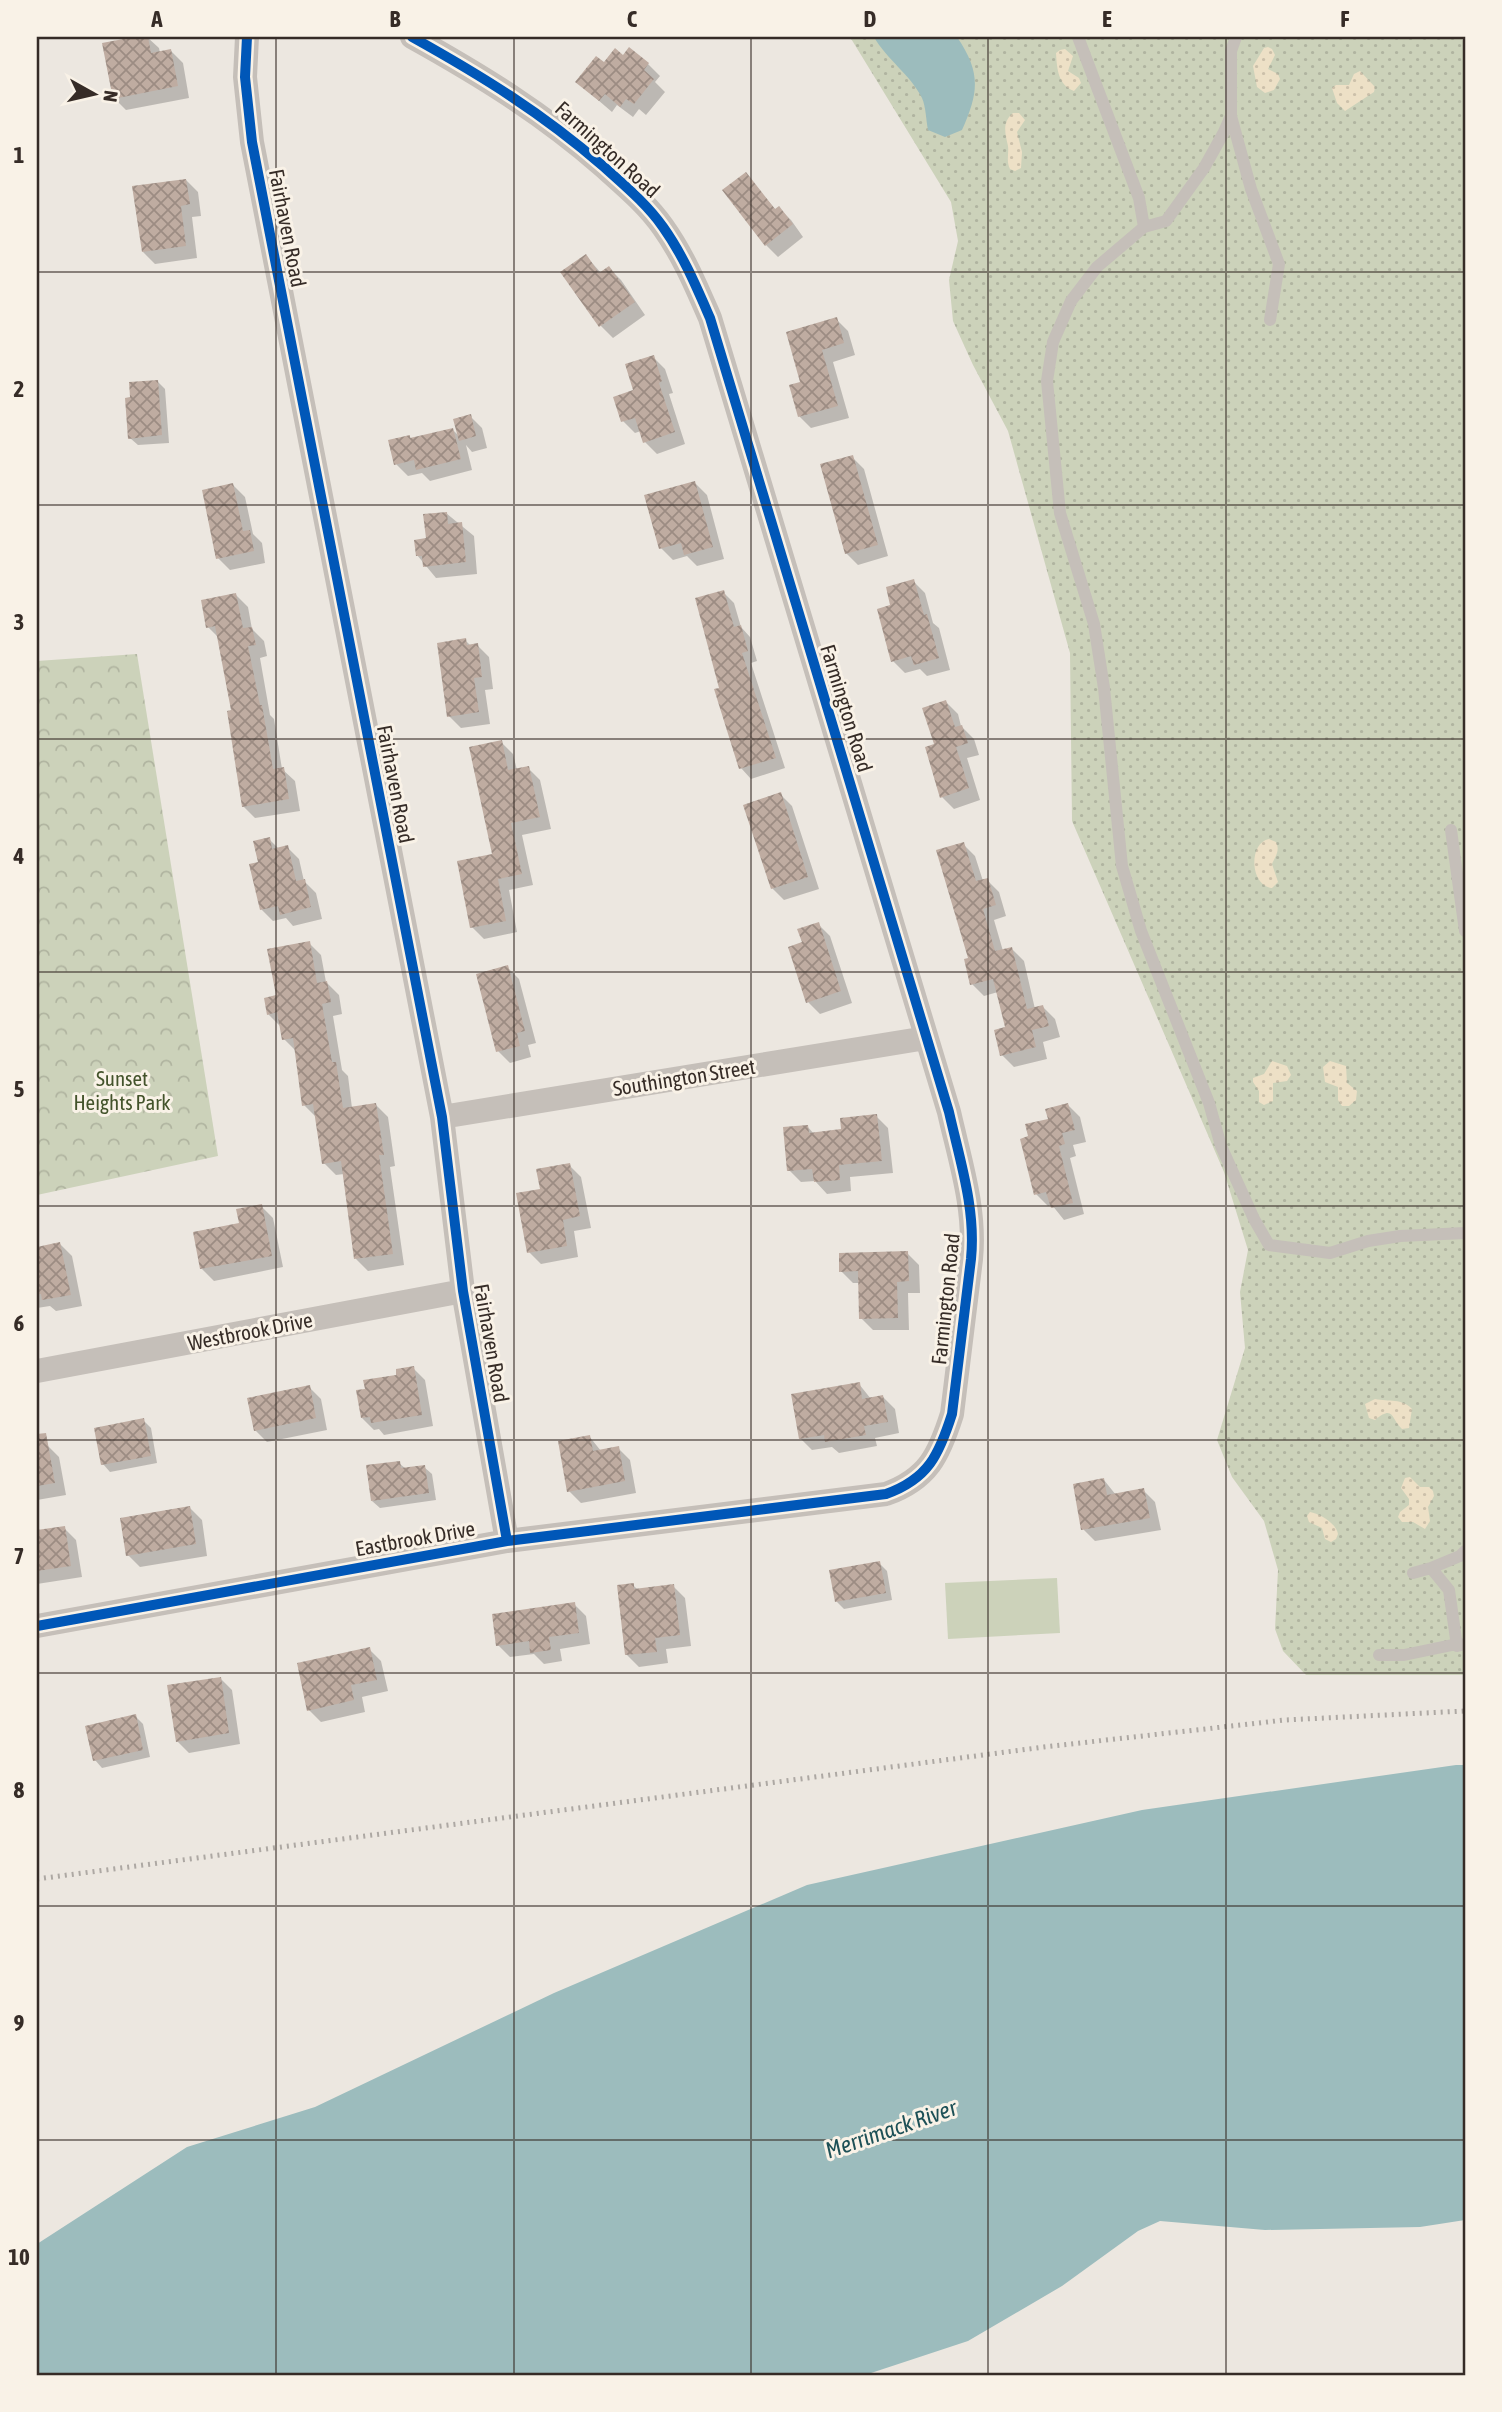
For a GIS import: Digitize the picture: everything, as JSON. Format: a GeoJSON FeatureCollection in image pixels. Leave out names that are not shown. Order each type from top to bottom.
{"type":"FeatureCollection","features":[{"type":"Feature","properties":{"kind":"street","name":"Fairhaven Road"},"geometry":{"type":"LineString","coordinates":[[247,37],[245,77],[252,142],[442,1117],[463,1292],[507,1541]]}},
{"type":"Feature","properties":{"kind":"street","name":"Farmington Road"},"geometry":{"type":"LineString","coordinates":[[412,37],[528,106],[628,188],[663,226],[690,270],[710,318],[949,1112],[972,1212],[972,1247],[952,1414],[945,1435],[924,1473],[906,1487],[886,1494]]}},
{"type":"Feature","properties":{"kind":"street","name":"Southington Street"},"geometry":{"type":"LineString","coordinates":[[442,1117],[926,1038]]}},
{"type":"Feature","properties":{"kind":"street","name":"Westbrook Drive"},"geometry":{"type":"LineString","coordinates":[[37,1371],[463,1292]]}},
{"type":"Feature","properties":{"kind":"street","name":"Eastbrook Drive"},"geometry":{"type":"LineString","coordinates":[[37,1626],[507,1541],[886,1494]]}},
{"type":"Feature","properties":{"kind":"lane"},"geometry":{"type":"LineString","coordinates":[[1079,37],[1139,198],[1144,227]]}},
{"type":"Feature","properties":{"kind":"lane"},"geometry":{"type":"LineString","coordinates":[[1236,37],[1231,51],[1231,116],[1251,189],[1279,264],[1270,320]]}},
{"type":"Feature","properties":{"kind":"lane"},"geometry":{"type":"LineString","coordinates":[[1231,116],[1204,168],[1166,221],[1144,227],[1097,267],[1071,301],[1052,342],[1047,381],[1060,513],[1094,624],[1104,688],[1122,866],[1141,931],[1209,1103],[1221,1146],[1254,1219],[1269,1245],[1330,1253],[1368,1241],[1465,1233]]}},
{"type":"Feature","properties":{"kind":"lane"},"geometry":{"type":"LineString","coordinates":[[1451,830],[1465,931]]}},
{"type":"Feature","properties":{"kind":"lane"},"geometry":{"type":"LineString","coordinates":[[1413,1573],[1460,1556],[1465,1551]]}},
{"type":"Feature","properties":{"kind":"lane"},"geometry":{"type":"LineString","coordinates":[[1379,1655],[1404,1654],[1461,1644],[1449,1590],[1431,1568]]}},
{"type":"Feature","properties":{"kind":"green space"},"geometry":{"type":"Polygon","coordinates":[[[850,37],[1460,37],[1465,43],[1465,1675],[1306,1675],[1283,1651],[1275,1629],[1278,1570],[1264,1521],[1232,1477],[1217,1440],[1245,1348],[1240,1292],[1248,1250],[1224,1172],[1072,821],[1070,653],[1008,431],[953,321],[949,280],[958,241],[951,202],[850,37]]]}},
{"type":"Feature","properties":{"kind":"green space","name":"Sunset Heights Park"},"geometry":{"type":"Polygon","coordinates":[[[137,654],[218,1156],[37,1195],[37,661],[137,654]]]}},
{"type":"Feature","properties":{"kind":"green space"},"geometry":{"type":"Polygon","coordinates":[[[1057,1578],[1060,1633],[948,1639],[945,1583],[1057,1578]]]}},
{"type":"Feature","properties":{"kind":"sand"},"geometry":{"type":"Polygon","coordinates":[[[1268,47],[1275,55],[1268,69],[1278,74],[1280,79],[1274,90],[1265,93],[1257,87],[1253,66],[1264,48],[1268,47]]]}},
{"type":"Feature","properties":{"kind":"sand"},"geometry":{"type":"Polygon","coordinates":[[[1065,49],[1073,56],[1068,71],[1079,78],[1081,83],[1074,91],[1065,85],[1058,70],[1056,53],[1065,49]]]}},
{"type":"Feature","properties":{"kind":"sand"},"geometry":{"type":"Polygon","coordinates":[[[1360,71],[1375,87],[1374,92],[1345,111],[1337,103],[1332,88],[1336,85],[1349,85],[1354,74],[1360,71]]]}},
{"type":"Feature","properties":{"kind":"sand"},"geometry":{"type":"Polygon","coordinates":[[[1013,113],[1019,113],[1025,120],[1017,132],[1022,152],[1021,168],[1015,171],[1009,166],[1005,132],[1007,120],[1013,113]]]}},
{"type":"Feature","properties":{"kind":"sand"},"geometry":{"type":"Polygon","coordinates":[[[1269,839],[1276,842],[1278,848],[1272,864],[1278,882],[1272,888],[1259,880],[1254,864],[1258,848],[1262,842],[1269,839]]]}},
{"type":"Feature","properties":{"kind":"sand"},"geometry":{"type":"Polygon","coordinates":[[[1272,1061],[1287,1066],[1291,1075],[1287,1081],[1273,1083],[1273,1101],[1264,1105],[1259,1102],[1259,1091],[1253,1078],[1264,1074],[1272,1061]]]}},
{"type":"Feature","properties":{"kind":"sand"},"geometry":{"type":"Polygon","coordinates":[[[1330,1061],[1346,1066],[1347,1083],[1357,1091],[1356,1100],[1349,1106],[1342,1106],[1338,1100],[1338,1087],[1325,1082],[1323,1067],[1330,1061]]]}},
{"type":"Feature","properties":{"kind":"sand"},"geometry":{"type":"Polygon","coordinates":[[[1375,1399],[1400,1402],[1412,1409],[1409,1428],[1402,1429],[1389,1413],[1375,1420],[1369,1418],[1365,1404],[1375,1399]]]}},
{"type":"Feature","properties":{"kind":"sand"},"geometry":{"type":"Polygon","coordinates":[[[1410,1477],[1420,1487],[1429,1487],[1433,1491],[1434,1496],[1428,1507],[1430,1521],[1425,1529],[1413,1522],[1402,1522],[1398,1517],[1409,1505],[1409,1499],[1401,1488],[1405,1478],[1410,1477]]]}},
{"type":"Feature","properties":{"kind":"sand"},"geometry":{"type":"Polygon","coordinates":[[[1310,1512],[1331,1523],[1337,1530],[1336,1539],[1331,1542],[1325,1539],[1322,1528],[1309,1522],[1307,1516],[1310,1512]]]}},
{"type":"Feature","properties":{"kind":"water"},"geometry":{"type":"Polygon","coordinates":[[[874,37],[957,37],[970,61],[975,82],[972,104],[962,130],[945,137],[928,130],[923,102],[917,89],[874,37]]]}},
{"type":"Feature","properties":{"kind":"water","name":"Merrimack River"},"geometry":{"type":"Polygon","coordinates":[[[1465,1765],[1465,2220],[1420,2227],[1265,2230],[1160,2221],[1138,2231],[1062,2286],[968,2341],[865,2375],[37,2375],[37,2244],[187,2147],[315,2107],[554,1993],[807,1885],[1142,1810],[1465,1765]]]}},
{"type":"Feature","properties":{"kind":"building"},"geometry":{"type":"Polygon","coordinates":[[[148,37],[151,53],[171,49],[178,86],[113,99],[102,43],[148,37]]]}},
{"type":"Feature","properties":{"kind":"building"},"geometry":{"type":"Polygon","coordinates":[[[629,47],[649,63],[644,70],[654,79],[634,104],[626,99],[620,107],[605,94],[599,101],[575,82],[596,56],[604,62],[615,48],[623,55],[629,47]]]}},
{"type":"Feature","properties":{"kind":"building"},"geometry":{"type":"Polygon","coordinates":[[[746,172],[775,209],[779,206],[793,224],[765,246],[722,190],[746,172]]]}},
{"type":"Feature","properties":{"kind":"building"},"geometry":{"type":"Polygon","coordinates":[[[186,179],[190,204],[181,206],[186,246],[142,252],[132,186],[186,179]]]}},
{"type":"Feature","properties":{"kind":"building"},"geometry":{"type":"Polygon","coordinates":[[[586,254],[599,273],[609,266],[635,302],[599,327],[560,272],[586,254]]]}},
{"type":"Feature","properties":{"kind":"building"},"geometry":{"type":"Polygon","coordinates":[[[837,317],[844,343],[822,350],[838,406],[798,417],[789,385],[800,382],[786,332],[837,317]]]}},
{"type":"Feature","properties":{"kind":"building"},"geometry":{"type":"Polygon","coordinates":[[[654,355],[662,381],[659,383],[675,432],[643,443],[635,418],[621,422],[613,397],[633,390],[625,364],[654,355]]]}},
{"type":"Feature","properties":{"kind":"building"},"geometry":{"type":"Polygon","coordinates":[[[158,380],[162,435],[128,439],[125,398],[130,397],[129,382],[158,380]]]}},
{"type":"Feature","properties":{"kind":"building"},"geometry":{"type":"Polygon","coordinates":[[[471,414],[476,436],[459,441],[453,419],[471,414]]]}},
{"type":"Feature","properties":{"kind":"building"},"geometry":{"type":"Polygon","coordinates":[[[453,428],[461,459],[416,470],[414,460],[394,465],[388,440],[453,428]]]}},
{"type":"Feature","properties":{"kind":"building"},"geometry":{"type":"Polygon","coordinates":[[[853,455],[878,545],[845,554],[820,464],[853,455]]]}},
{"type":"Feature","properties":{"kind":"building"},"geometry":{"type":"Polygon","coordinates":[[[695,481],[713,547],[684,555],[681,543],[659,549],[644,495],[695,481]]]}},
{"type":"Feature","properties":{"kind":"building"},"geometry":{"type":"Polygon","coordinates":[[[233,483],[243,531],[250,530],[254,551],[216,559],[202,490],[233,483]]]}},
{"type":"Feature","properties":{"kind":"building"},"geometry":{"type":"Polygon","coordinates":[[[447,512],[448,524],[462,522],[466,562],[423,567],[422,556],[416,556],[414,540],[426,538],[423,514],[447,512]]]}},
{"type":"Feature","properties":{"kind":"building"},"geometry":{"type":"Polygon","coordinates":[[[914,579],[939,658],[914,665],[911,656],[891,662],[877,609],[890,605],[886,587],[914,579]]]}},
{"type":"Feature","properties":{"kind":"building"},"geometry":{"type":"Polygon","coordinates":[[[724,590],[734,627],[741,625],[748,651],[742,653],[776,758],[739,769],[714,689],[719,688],[695,598],[724,590]]]}},
{"type":"Feature","properties":{"kind":"building"},"geometry":{"type":"Polygon","coordinates":[[[236,593],[243,628],[252,627],[256,645],[248,646],[273,769],[284,767],[289,799],[242,807],[227,711],[231,710],[215,626],[206,628],[201,600],[236,593]]]}},
{"type":"Feature","properties":{"kind":"building"},"geometry":{"type":"Polygon","coordinates":[[[466,638],[467,645],[478,643],[482,677],[474,678],[479,712],[447,717],[437,643],[466,638]]]}},
{"type":"Feature","properties":{"kind":"building"},"geometry":{"type":"Polygon","coordinates":[[[946,700],[955,727],[962,725],[968,743],[956,747],[969,788],[940,798],[925,747],[934,744],[922,708],[946,700]]]}},
{"type":"Feature","properties":{"kind":"building"},"geometry":{"type":"Polygon","coordinates":[[[502,740],[508,770],[529,766],[540,817],[511,823],[522,874],[498,879],[506,921],[470,928],[457,861],[492,854],[469,747],[502,740]]]}},
{"type":"Feature","properties":{"kind":"building"},"geometry":{"type":"Polygon","coordinates":[[[781,792],[808,877],[771,889],[743,805],[781,792]]]}},
{"type":"Feature","properties":{"kind":"building"},"geometry":{"type":"Polygon","coordinates":[[[270,837],[272,849],[288,845],[296,881],[305,879],[311,907],[280,915],[278,906],[260,910],[249,864],[258,862],[253,841],[270,837]]]}},
{"type":"Feature","properties":{"kind":"building"},"geometry":{"type":"Polygon","coordinates":[[[964,842],[976,881],[988,878],[996,905],[983,909],[995,951],[1012,947],[1027,1009],[1043,1005],[1049,1026],[1032,1030],[1036,1047],[1000,1056],[994,1030],[1005,1027],[993,979],[970,985],[964,959],[968,958],[936,850],[964,842]]]}},
{"type":"Feature","properties":{"kind":"building"},"geometry":{"type":"Polygon","coordinates":[[[819,922],[841,991],[806,1003],[788,947],[802,942],[797,929],[819,922]]]}},
{"type":"Feature","properties":{"kind":"building"},"geometry":{"type":"Polygon","coordinates":[[[310,941],[317,983],[327,981],[331,1002],[322,1004],[332,1062],[336,1062],[343,1108],[376,1103],[384,1155],[379,1155],[393,1254],[354,1259],[341,1161],[322,1164],[313,1104],[302,1106],[293,1038],[282,1040],[277,1012],[267,1015],[264,998],[276,995],[267,949],[310,941]]]}},
{"type":"Feature","properties":{"kind":"building"},"geometry":{"type":"Polygon","coordinates":[[[508,965],[525,1031],[517,1033],[520,1046],[496,1052],[476,974],[508,965]]]}},
{"type":"Feature","properties":{"kind":"building"},"geometry":{"type":"Polygon","coordinates":[[[1068,1103],[1075,1130],[1062,1133],[1065,1144],[1059,1146],[1073,1203],[1051,1208],[1046,1192],[1034,1195],[1020,1139],[1028,1136],[1025,1124],[1048,1119],[1045,1109],[1068,1103]]]}},
{"type":"Feature","properties":{"kind":"building"},"geometry":{"type":"Polygon","coordinates":[[[877,1114],[882,1161],[839,1165],[840,1180],[814,1182],[812,1169],[787,1171],[783,1127],[808,1125],[809,1133],[841,1129],[840,1118],[877,1114]]]}},
{"type":"Feature","properties":{"kind":"building"},"geometry":{"type":"Polygon","coordinates":[[[570,1163],[580,1216],[563,1220],[567,1246],[527,1253],[516,1193],[540,1189],[536,1169],[570,1163]]]}},
{"type":"Feature","properties":{"kind":"building"},"geometry":{"type":"Polygon","coordinates":[[[262,1204],[272,1256],[200,1269],[193,1232],[239,1223],[236,1209],[262,1204]]]}},
{"type":"Feature","properties":{"kind":"building"},"geometry":{"type":"Polygon","coordinates":[[[60,1242],[71,1295],[42,1300],[41,1294],[37,1294],[37,1247],[60,1242]]]}},
{"type":"Feature","properties":{"kind":"building"},"geometry":{"type":"Polygon","coordinates":[[[908,1251],[909,1281],[897,1282],[898,1318],[859,1319],[858,1271],[839,1272],[839,1253],[908,1251]]]}},
{"type":"Feature","properties":{"kind":"building"},"geometry":{"type":"Polygon","coordinates":[[[414,1366],[422,1415],[371,1423],[370,1417],[361,1418],[356,1390],[365,1389],[363,1380],[396,1375],[396,1369],[414,1366]]]}},
{"type":"Feature","properties":{"kind":"building"},"geometry":{"type":"Polygon","coordinates":[[[860,1382],[862,1399],[883,1395],[888,1422],[864,1426],[866,1435],[825,1442],[824,1435],[799,1439],[791,1394],[860,1382]]]}},
{"type":"Feature","properties":{"kind":"building"},"geometry":{"type":"Polygon","coordinates":[[[310,1385],[316,1418],[254,1431],[247,1398],[310,1385]]]}},
{"type":"Feature","properties":{"kind":"building"},"geometry":{"type":"Polygon","coordinates":[[[144,1418],[151,1456],[101,1465],[94,1428],[144,1418]]]}},
{"type":"Feature","properties":{"kind":"building"},"geometry":{"type":"Polygon","coordinates":[[[46,1433],[55,1483],[37,1486],[37,1434],[46,1433]]]}},
{"type":"Feature","properties":{"kind":"building"},"geometry":{"type":"Polygon","coordinates":[[[590,1435],[593,1451],[619,1446],[625,1481],[567,1492],[558,1441],[590,1435]]]}},
{"type":"Feature","properties":{"kind":"building"},"geometry":{"type":"Polygon","coordinates":[[[400,1461],[401,1468],[425,1465],[429,1493],[371,1501],[366,1465],[400,1461]]]}},
{"type":"Feature","properties":{"kind":"building"},"geometry":{"type":"Polygon","coordinates":[[[1104,1478],[1107,1495],[1144,1488],[1150,1518],[1081,1530],[1073,1484],[1104,1478]]]}},
{"type":"Feature","properties":{"kind":"building"},"geometry":{"type":"Polygon","coordinates":[[[190,1506],[196,1544],[126,1556],[120,1518],[190,1506]]]}},
{"type":"Feature","properties":{"kind":"building"},"geometry":{"type":"Polygon","coordinates":[[[65,1526],[71,1566],[37,1571],[37,1530],[65,1526]]]}},
{"type":"Feature","properties":{"kind":"building"},"geometry":{"type":"Polygon","coordinates":[[[880,1561],[886,1593],[835,1602],[829,1570],[880,1561]]]}},
{"type":"Feature","properties":{"kind":"building"},"geometry":{"type":"Polygon","coordinates":[[[634,1583],[634,1589],[674,1584],[680,1635],[655,1638],[657,1652],[625,1655],[617,1585],[634,1583]]]}},
{"type":"Feature","properties":{"kind":"building"},"geometry":{"type":"Polygon","coordinates":[[[575,1602],[579,1633],[549,1637],[551,1650],[530,1653],[529,1641],[496,1646],[492,1614],[575,1602]]]}},
{"type":"Feature","properties":{"kind":"building"},"geometry":{"type":"Polygon","coordinates":[[[370,1647],[377,1680],[351,1685],[354,1700],[307,1711],[297,1663],[370,1647]]]}},
{"type":"Feature","properties":{"kind":"building"},"geometry":{"type":"Polygon","coordinates":[[[221,1677],[229,1733],[176,1742],[167,1685],[221,1677]]]}},
{"type":"Feature","properties":{"kind":"building"},"geometry":{"type":"Polygon","coordinates":[[[136,1714],[143,1750],[93,1761],[85,1726],[136,1714]]]}},
{"type":"Feature","properties":{"kind":"railway"},"geometry":{"type":"LineString","coordinates":[[37,1879],[1044,1747],[1285,1720],[1465,1711]]}},
{"type":"Feature","properties":{"kind":"cycle path"},"geometry":{"type":"LineString","coordinates":[[247,37],[245,77],[252,142],[442,1117],[463,1291],[507,1541]]}},
{"type":"Feature","properties":{"kind":"cycle path"},"geometry":{"type":"LineString","coordinates":[[37,1626],[507,1541],[886,1494],[912,1481],[930,1464],[942,1442],[952,1414],[972,1240],[962,1167],[949,1112],[710,318],[689,271],[670,238],[635,195],[580,147],[534,112],[412,37]]}}]}
